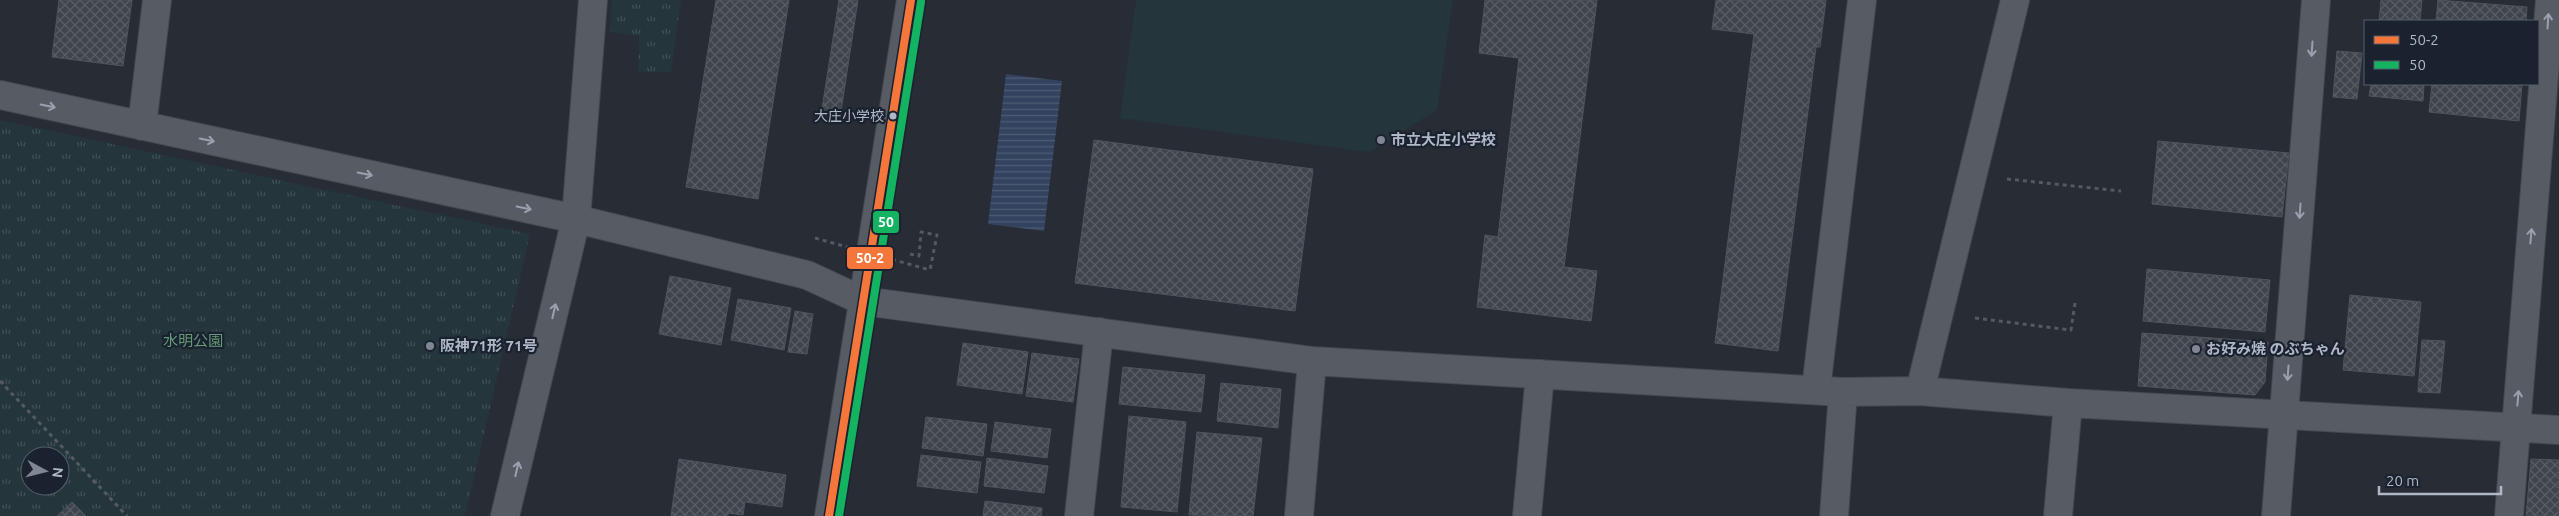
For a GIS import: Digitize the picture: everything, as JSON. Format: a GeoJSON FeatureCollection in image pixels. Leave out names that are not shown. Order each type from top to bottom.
{"type":"FeatureCollection","features":[{"type":"Feature","properties":{"kind":"street"},"geometry":{"type":"LineString","coordinates":[[142,126],[157,0]]}},
{"type":"Feature","properties":{"kind":"street"},"geometry":{"type":"LineString","coordinates":[[506,516],[576,219],[592,0]]}},
{"type":"Feature","properties":{"kind":"street"},"geometry":{"type":"LineString","coordinates":[[829,516],[910,0]]}},
{"type":"Feature","properties":{"kind":"street"},"geometry":{"type":"LineString","coordinates":[[1816,389],[1862,0]]}},
{"type":"Feature","properties":{"kind":"street"},"geometry":{"type":"LineString","coordinates":[[1920,392],[2015,0]]}},
{"type":"Feature","properties":{"kind":"street"},"geometry":{"type":"LineString","coordinates":[[2276,516],[2316,0]]}},
{"type":"Feature","properties":{"kind":"street"},"geometry":{"type":"LineString","coordinates":[[2509,516],[2550,0]]}},
{"type":"Feature","properties":{"kind":"street"},"geometry":{"type":"LineString","coordinates":[[0,96],[576,219],[807,275],[863,301],[1312,361],[1843,392],[1920,392],[2068,403],[2559,430]]}},
{"type":"Feature","properties":{"kind":"street"},"geometry":{"type":"LineString","coordinates":[[1080,516],[1099,332]]}},
{"type":"Feature","properties":{"kind":"street"},"geometry":{"type":"LineString","coordinates":[[1299,516],[1312,361]]}},
{"type":"Feature","properties":{"kind":"street"},"geometry":{"type":"LineString","coordinates":[[1527,516],[1540,374]]}},
{"type":"Feature","properties":{"kind":"street"},"geometry":{"type":"LineString","coordinates":[[1834,516],[1843,392]]}},
{"type":"Feature","properties":{"kind":"street"},"geometry":{"type":"LineString","coordinates":[[2058,516],[2068,403]]}},
{"type":"Feature","properties":{"kind":"path"},"geometry":{"type":"LineString","coordinates":[[1973,175],[2120,191]]}},
{"type":"Feature","properties":{"kind":"path"},"geometry":{"type":"LineString","coordinates":[[814,238],[930,270],[937,235],[921,232],[919,256],[910,254]]}},
{"type":"Feature","properties":{"kind":"path"},"geometry":{"type":"LineString","coordinates":[[1939,313],[2071,330],[2075,303]]}},
{"type":"Feature","properties":{"kind":"path"},"geometry":{"type":"LineString","coordinates":[[0,381],[127,516]]}},
{"type":"Feature","properties":{"kind":"green space"},"geometry":{"type":"Polygon","coordinates":[[[612,0],[681,0],[671,72],[638,72],[639,36],[610,32],[612,0]]]}},
{"type":"Feature","properties":{"kind":"green space"},"geometry":{"type":"Polygon","coordinates":[[[1136,0],[1453,0],[1437,110],[1369,152],[1120,118],[1136,0]]]}},
{"type":"Feature","properties":{"kind":"green space","name":"水明公園"},"geometry":{"type":"Polygon","coordinates":[[[0,120],[530,234],[465,516],[0,516],[0,120]]]}},
{"type":"Feature","properties":{"kind":"water"},"geometry":{"type":"Polygon","coordinates":[[[1006,74],[1062,81],[1044,231],[988,224],[1006,74]]]}},
{"type":"Feature","properties":{"kind":"building"},"geometry":{"type":"Polygon","coordinates":[[[59,0],[132,0],[123,66],[52,57],[59,0]]]}},
{"type":"Feature","properties":{"kind":"building"},"geometry":{"type":"Polygon","coordinates":[[[716,0],[789,0],[758,199],[686,187],[716,0]]]}},
{"type":"Feature","properties":{"kind":"building"},"geometry":{"type":"Polygon","coordinates":[[[839,0],[858,0],[840,118],[821,115],[839,0]]]}},
{"type":"Feature","properties":{"kind":"building"},"geometry":{"type":"Polygon","coordinates":[[[1485,0],[1597,0],[1564,267],[1597,271],[1591,321],[1477,307],[1485,235],[1498,237],[1519,58],[1479,53],[1485,0]]]}},
{"type":"Feature","properties":{"kind":"building"},"geometry":{"type":"Polygon","coordinates":[[[1716,0],[1826,0],[1820,47],[1816,47],[1778,351],[1715,343],[1754,34],[1712,29],[1716,0]]]}},
{"type":"Feature","properties":{"kind":"building"},"geometry":{"type":"Polygon","coordinates":[[[2381,0],[2422,0],[2420,20],[2379,20],[2381,0]]]}},
{"type":"Feature","properties":{"kind":"building"},"geometry":{"type":"Polygon","coordinates":[[[2438,0],[2527,7],[2526,20],[2436,20],[2438,0]]]}},
{"type":"Feature","properties":{"kind":"building"},"geometry":{"type":"Polygon","coordinates":[[[2337,51],[2362,53],[2357,99],[2333,97],[2337,51]]]}},
{"type":"Feature","properties":{"kind":"building"},"geometry":{"type":"Polygon","coordinates":[[[2371,85],[2424,85],[2423,101],[2369,96],[2371,85]]]}},
{"type":"Feature","properties":{"kind":"building"},"geometry":{"type":"Polygon","coordinates":[[[2432,85],[2522,85],[2519,121],[2429,112],[2432,85]]]}},
{"type":"Feature","properties":{"kind":"building"},"geometry":{"type":"Polygon","coordinates":[[[1094,140],[1313,169],[1295,311],[1075,283],[1094,140]]]}},
{"type":"Feature","properties":{"kind":"building"},"geometry":{"type":"Polygon","coordinates":[[[2158,141],[2289,153],[2282,217],[2152,204],[2158,141]]]}},
{"type":"Feature","properties":{"kind":"building"},"geometry":{"type":"Polygon","coordinates":[[[2147,269],[2270,280],[2265,332],[2143,321],[2147,269]]]}},
{"type":"Feature","properties":{"kind":"building"},"geometry":{"type":"Polygon","coordinates":[[[670,276],[731,288],[721,345],[659,334],[670,276]]]}},
{"type":"Feature","properties":{"kind":"building"},"geometry":{"type":"Polygon","coordinates":[[[2350,295],[2421,302],[2414,376],[2343,370],[2350,295]]]}},
{"type":"Feature","properties":{"kind":"building"},"geometry":{"type":"Polygon","coordinates":[[[738,299],[791,308],[784,350],[731,340],[738,299]]]}},
{"type":"Feature","properties":{"kind":"building"},"geometry":{"type":"Polygon","coordinates":[[[795,311],[813,314],[807,354],[788,352],[795,311]]]}},
{"type":"Feature","properties":{"kind":"building"},"geometry":{"type":"Polygon","coordinates":[[[2142,333],[2268,342],[2265,382],[2255,395],[2138,386],[2142,333]]]}},
{"type":"Feature","properties":{"kind":"building"},"geometry":{"type":"Polygon","coordinates":[[[2422,340],[2445,341],[2440,393],[2418,392],[2422,340]]]}},
{"type":"Feature","properties":{"kind":"building"},"geometry":{"type":"Polygon","coordinates":[[[963,343],[1028,352],[1022,394],[957,385],[963,343]]]}},
{"type":"Feature","properties":{"kind":"building"},"geometry":{"type":"Polygon","coordinates":[[[1032,353],[1079,359],[1073,402],[1026,396],[1032,353]]]}},
{"type":"Feature","properties":{"kind":"building"},"geometry":{"type":"Polygon","coordinates":[[[1123,367],[1205,375],[1201,412],[1119,404],[1123,367]]]}},
{"type":"Feature","properties":{"kind":"building"},"geometry":{"type":"Polygon","coordinates":[[[1221,383],[1281,389],[1278,428],[1217,421],[1221,383]]]}},
{"type":"Feature","properties":{"kind":"building"},"geometry":{"type":"Polygon","coordinates":[[[1129,416],[1186,422],[1177,512],[1121,507],[1129,416]]]}},
{"type":"Feature","properties":{"kind":"building"},"geometry":{"type":"Polygon","coordinates":[[[926,417],[987,424],[983,456],[922,448],[926,417]]]}},
{"type":"Feature","properties":{"kind":"building"},"geometry":{"type":"Polygon","coordinates":[[[995,422],[1051,429],[1047,458],[991,451],[995,422]]]}},
{"type":"Feature","properties":{"kind":"building"},"geometry":{"type":"Polygon","coordinates":[[[1197,432],[1262,438],[1253,516],[1189,515],[1197,432]]]}},
{"type":"Feature","properties":{"kind":"building"},"geometry":{"type":"Polygon","coordinates":[[[921,455],[981,462],[977,493],[917,486],[921,455]]]}},
{"type":"Feature","properties":{"kind":"building"},"geometry":{"type":"Polygon","coordinates":[[[987,458],[1048,466],[1044,493],[984,486],[987,458]]]}},
{"type":"Feature","properties":{"kind":"building"},"geometry":{"type":"Polygon","coordinates":[[[679,459],[786,475],[782,507],[745,502],[743,515],[728,513],[728,516],[671,516],[679,459]]]}},
{"type":"Feature","properties":{"kind":"building"},"geometry":{"type":"Polygon","coordinates":[[[2531,459],[2559,460],[2559,516],[2526,516],[2531,459]]]}},
{"type":"Feature","properties":{"kind":"building"},"geometry":{"type":"Polygon","coordinates":[[[985,501],[1042,508],[1041,516],[983,516],[985,501]]]}},
{"type":"Feature","properties":{"kind":"building"},"geometry":{"type":"Polygon","coordinates":[[[72,502],[86,516],[57,516],[72,502]]]}},
{"type":"Feature","properties":{"kind":"transit line","name":"50-2"},"geometry":{"type":"LineString","coordinates":[[829,516],[911,0]]}},
{"type":"Feature","properties":{"kind":"transit line","name":"50"},"geometry":{"type":"LineString","coordinates":[[839,516],[921,2]]}},
{"type":"Feature","properties":{"kind":"place","name":"大庄小学校"},"geometry":{"type":"Point","coordinates":[893,116]}},
{"type":"Feature","properties":{"kind":"place","name":"市立大庄小学校"},"geometry":{"type":"Point","coordinates":[1381,140]}},
{"type":"Feature","properties":{"kind":"place","name":"阪神71形 71号"},"geometry":{"type":"Point","coordinates":[430,346]}},
{"type":"Feature","properties":{"kind":"place","name":"お好み焼 のぶちゃん"},"geometry":{"type":"Point","coordinates":[2196,349]}}]}
